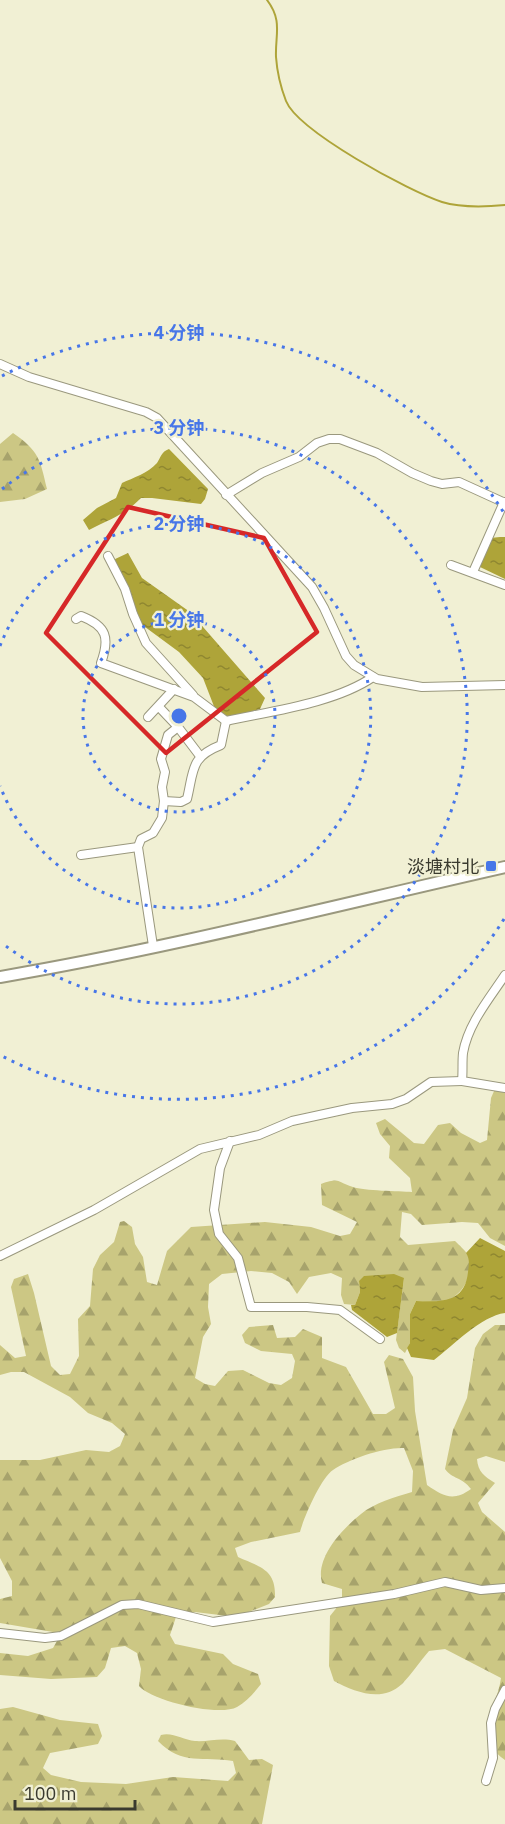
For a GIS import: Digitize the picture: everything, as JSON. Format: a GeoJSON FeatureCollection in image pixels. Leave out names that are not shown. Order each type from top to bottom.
{"type":"FeatureCollection","features":[{"type":"Feature","properties":{"kind":"main road"},"geometry":{"type":"LineString","coordinates":[[0,977],[53,968],[505,867]]}},
{"type":"Feature","properties":{"kind":"street"},"geometry":{"type":"LineString","coordinates":[[0,364],[29,377],[146,412],[157,418],[312,587],[346,656],[354,665],[374,677],[422,687],[505,685]]}},
{"type":"Feature","properties":{"kind":"street"},"geometry":{"type":"LineString","coordinates":[[226,495],[262,473],[299,457],[317,443],[329,439],[340,439],[377,453],[412,473],[432,481],[442,484],[459,482],[504,502],[472,572]]}},
{"type":"Feature","properties":{"kind":"street"},"geometry":{"type":"LineString","coordinates":[[108,556],[125,589],[146,644],[194,697],[226,721],[323,699],[356,689],[374,677]]}},
{"type":"Feature","properties":{"kind":"street"},"geometry":{"type":"LineString","coordinates":[[451,564],[505,585]]}},
{"type":"Feature","properties":{"kind":"street"},"geometry":{"type":"LineString","coordinates":[[76,619],[81,616],[90,620],[103,631],[107,645],[101,663],[194,697]]}},
{"type":"Feature","properties":{"kind":"street"},"geometry":{"type":"LineString","coordinates":[[148,717],[174,690]]}},
{"type":"Feature","properties":{"kind":"street"},"geometry":{"type":"LineString","coordinates":[[159,707],[200,756]]}},
{"type":"Feature","properties":{"kind":"street"},"geometry":{"type":"LineString","coordinates":[[164,801],[181,802],[187,799],[200,756],[221,745],[226,721]]}},
{"type":"Feature","properties":{"kind":"street"},"geometry":{"type":"LineString","coordinates":[[153,946],[138,846],[141,840],[153,834],[158,827],[164,801],[162,787],[165,772],[161,759],[168,735],[178,727]]}},
{"type":"Feature","properties":{"kind":"street"},"geometry":{"type":"LineString","coordinates":[[81,855],[138,846]]}},
{"type":"Feature","properties":{"kind":"street"},"geometry":{"type":"LineString","coordinates":[[462,1081],[463,1053],[469,1032],[505,975]]}},
{"type":"Feature","properties":{"kind":"street"},"geometry":{"type":"LineString","coordinates":[[0,1256],[94,1210],[200,1149],[259,1135],[292,1121],[352,1108],[392,1104],[406,1099],[431,1082],[462,1081],[505,1088]]}},
{"type":"Feature","properties":{"kind":"street"},"geometry":{"type":"LineString","coordinates":[[230,1141],[220,1168],[214,1210],[219,1234],[238,1258],[251,1307],[307,1307],[340,1310],[380,1339]]}},
{"type":"Feature","properties":{"kind":"street"},"geometry":{"type":"LineString","coordinates":[[0,1633],[45,1638],[61,1636],[122,1605],[138,1604],[213,1622],[394,1594],[445,1582],[482,1590],[505,1588]]}},
{"type":"Feature","properties":{"kind":"street"},"geometry":{"type":"LineString","coordinates":[[486,1781],[493,1758],[491,1723],[505,1690]]}},
{"type":"Feature","properties":{"kind":"highlighted area"},"geometry":{"type":"Polygon","coordinates":[[[128,507],[264,538],[317,632],[166,753],[46,633],[128,507]]]}},
{"type":"Feature","properties":{"kind":"green space"},"geometry":{"type":"Polygon","coordinates":[[[13,433],[28,445],[37,457],[47,489],[25,499],[0,502],[0,444],[13,433]]]}},
{"type":"Feature","properties":{"kind":"green space"},"geometry":{"type":"Polygon","coordinates":[[[498,1082],[505,1085],[505,1246],[490,1238],[478,1223],[422,1225],[411,1214],[402,1212],[400,1237],[408,1245],[455,1241],[464,1249],[470,1262],[469,1276],[457,1295],[445,1301],[416,1301],[410,1314],[410,1343],[405,1353],[399,1348],[396,1340],[404,1278],[359,1281],[360,1292],[355,1305],[344,1304],[341,1295],[342,1278],[331,1273],[309,1277],[297,1294],[289,1282],[272,1273],[251,1271],[222,1274],[209,1284],[208,1307],[211,1324],[203,1337],[195,1378],[205,1384],[215,1386],[228,1371],[243,1370],[269,1383],[281,1385],[292,1378],[295,1361],[292,1354],[261,1351],[245,1343],[242,1335],[249,1327],[273,1325],[277,1338],[295,1337],[303,1329],[322,1337],[322,1358],[346,1367],[373,1414],[386,1414],[395,1408],[384,1362],[389,1355],[403,1359],[413,1377],[415,1411],[427,1485],[443,1495],[459,1495],[471,1489],[445,1469],[453,1430],[467,1398],[475,1348],[483,1334],[495,1325],[505,1325],[505,1462],[486,1456],[477,1459],[482,1473],[495,1483],[478,1503],[482,1512],[505,1532],[505,1760],[495,1751],[488,1732],[501,1678],[445,1649],[429,1651],[402,1684],[394,1690],[368,1694],[334,1681],[329,1666],[330,1616],[342,1601],[342,1589],[322,1583],[322,1564],[338,1536],[366,1510],[412,1492],[413,1471],[404,1448],[367,1454],[328,1474],[318,1489],[300,1532],[251,1542],[235,1548],[238,1557],[260,1567],[270,1575],[275,1588],[275,1597],[269,1604],[236,1617],[195,1612],[176,1617],[170,1635],[175,1644],[223,1654],[233,1664],[258,1674],[261,1684],[244,1703],[237,1707],[228,1710],[202,1709],[171,1702],[146,1692],[139,1686],[141,1669],[137,1653],[125,1646],[111,1648],[105,1668],[97,1677],[51,1679],[0,1675],[0,1653],[28,1656],[53,1648],[57,1641],[53,1632],[0,1623],[0,1599],[12,1596],[12,1581],[0,1558],[0,1460],[40,1460],[86,1450],[109,1452],[120,1446],[125,1434],[112,1423],[88,1413],[70,1397],[24,1372],[0,1375],[0,1345],[15,1358],[26,1356],[11,1287],[14,1279],[28,1274],[51,1366],[60,1375],[70,1374],[79,1356],[78,1319],[90,1306],[93,1269],[100,1255],[114,1242],[120,1222],[124,1221],[132,1227],[135,1244],[143,1257],[147,1282],[157,1285],[167,1251],[191,1227],[265,1222],[311,1227],[340,1236],[350,1234],[357,1222],[322,1205],[321,1184],[335,1181],[358,1188],[412,1192],[410,1178],[389,1158],[390,1146],[380,1134],[376,1123],[385,1119],[414,1143],[424,1144],[438,1125],[450,1123],[461,1133],[480,1143],[487,1140],[491,1098],[498,1082]]]}},
{"type":"Feature","properties":{"kind":"green space"},"geometry":{"type":"Polygon","coordinates":[[[13,1707],[60,1720],[98,1724],[102,1736],[98,1744],[50,1753],[43,1768],[51,1775],[81,1782],[126,1784],[173,1777],[228,1781],[236,1773],[233,1761],[185,1757],[167,1749],[158,1741],[161,1735],[165,1734],[195,1741],[225,1739],[235,1741],[249,1760],[262,1759],[273,1765],[262,1824],[0,1824],[0,1709],[13,1707]]]}},
{"type":"Feature","properties":{"kind":"water"},"geometry":{"type":"Polygon","coordinates":[[[169,449],[208,489],[201,504],[141,498],[122,513],[89,530],[83,520],[97,508],[116,498],[122,483],[149,470],[169,449]]]}},
{"type":"Feature","properties":{"kind":"water"},"geometry":{"type":"Polygon","coordinates":[[[505,537],[505,579],[480,567],[490,538],[505,537]]]}},
{"type":"Feature","properties":{"kind":"water"},"geometry":{"type":"Polygon","coordinates":[[[128,553],[142,578],[190,612],[265,698],[260,709],[233,717],[223,715],[215,709],[203,678],[179,652],[141,624],[126,584],[113,560],[128,553]]]}},
{"type":"Feature","properties":{"kind":"water"},"geometry":{"type":"Polygon","coordinates":[[[480,1238],[505,1251],[505,1313],[477,1325],[434,1360],[411,1357],[407,1348],[410,1343],[410,1314],[416,1301],[443,1300],[457,1295],[466,1282],[469,1262],[466,1253],[480,1238]]]}},
{"type":"Feature","properties":{"kind":"water"},"geometry":{"type":"Polygon","coordinates":[[[394,1274],[404,1278],[397,1333],[387,1337],[352,1310],[351,1305],[355,1305],[360,1292],[359,1281],[364,1276],[394,1274]]]}},
{"type":"Feature","properties":{"kind":"waterway"},"geometry":{"type":"LineString","coordinates":[[267,0],[277,21],[277,62],[284,96],[295,114],[311,128],[332,144],[382,174],[442,202],[481,207],[505,205]]}},
{"type":"Feature","properties":{"kind":"place","name":"淡塘村北"},"geometry":{"type":"Point","coordinates":[491,866]}}]}
